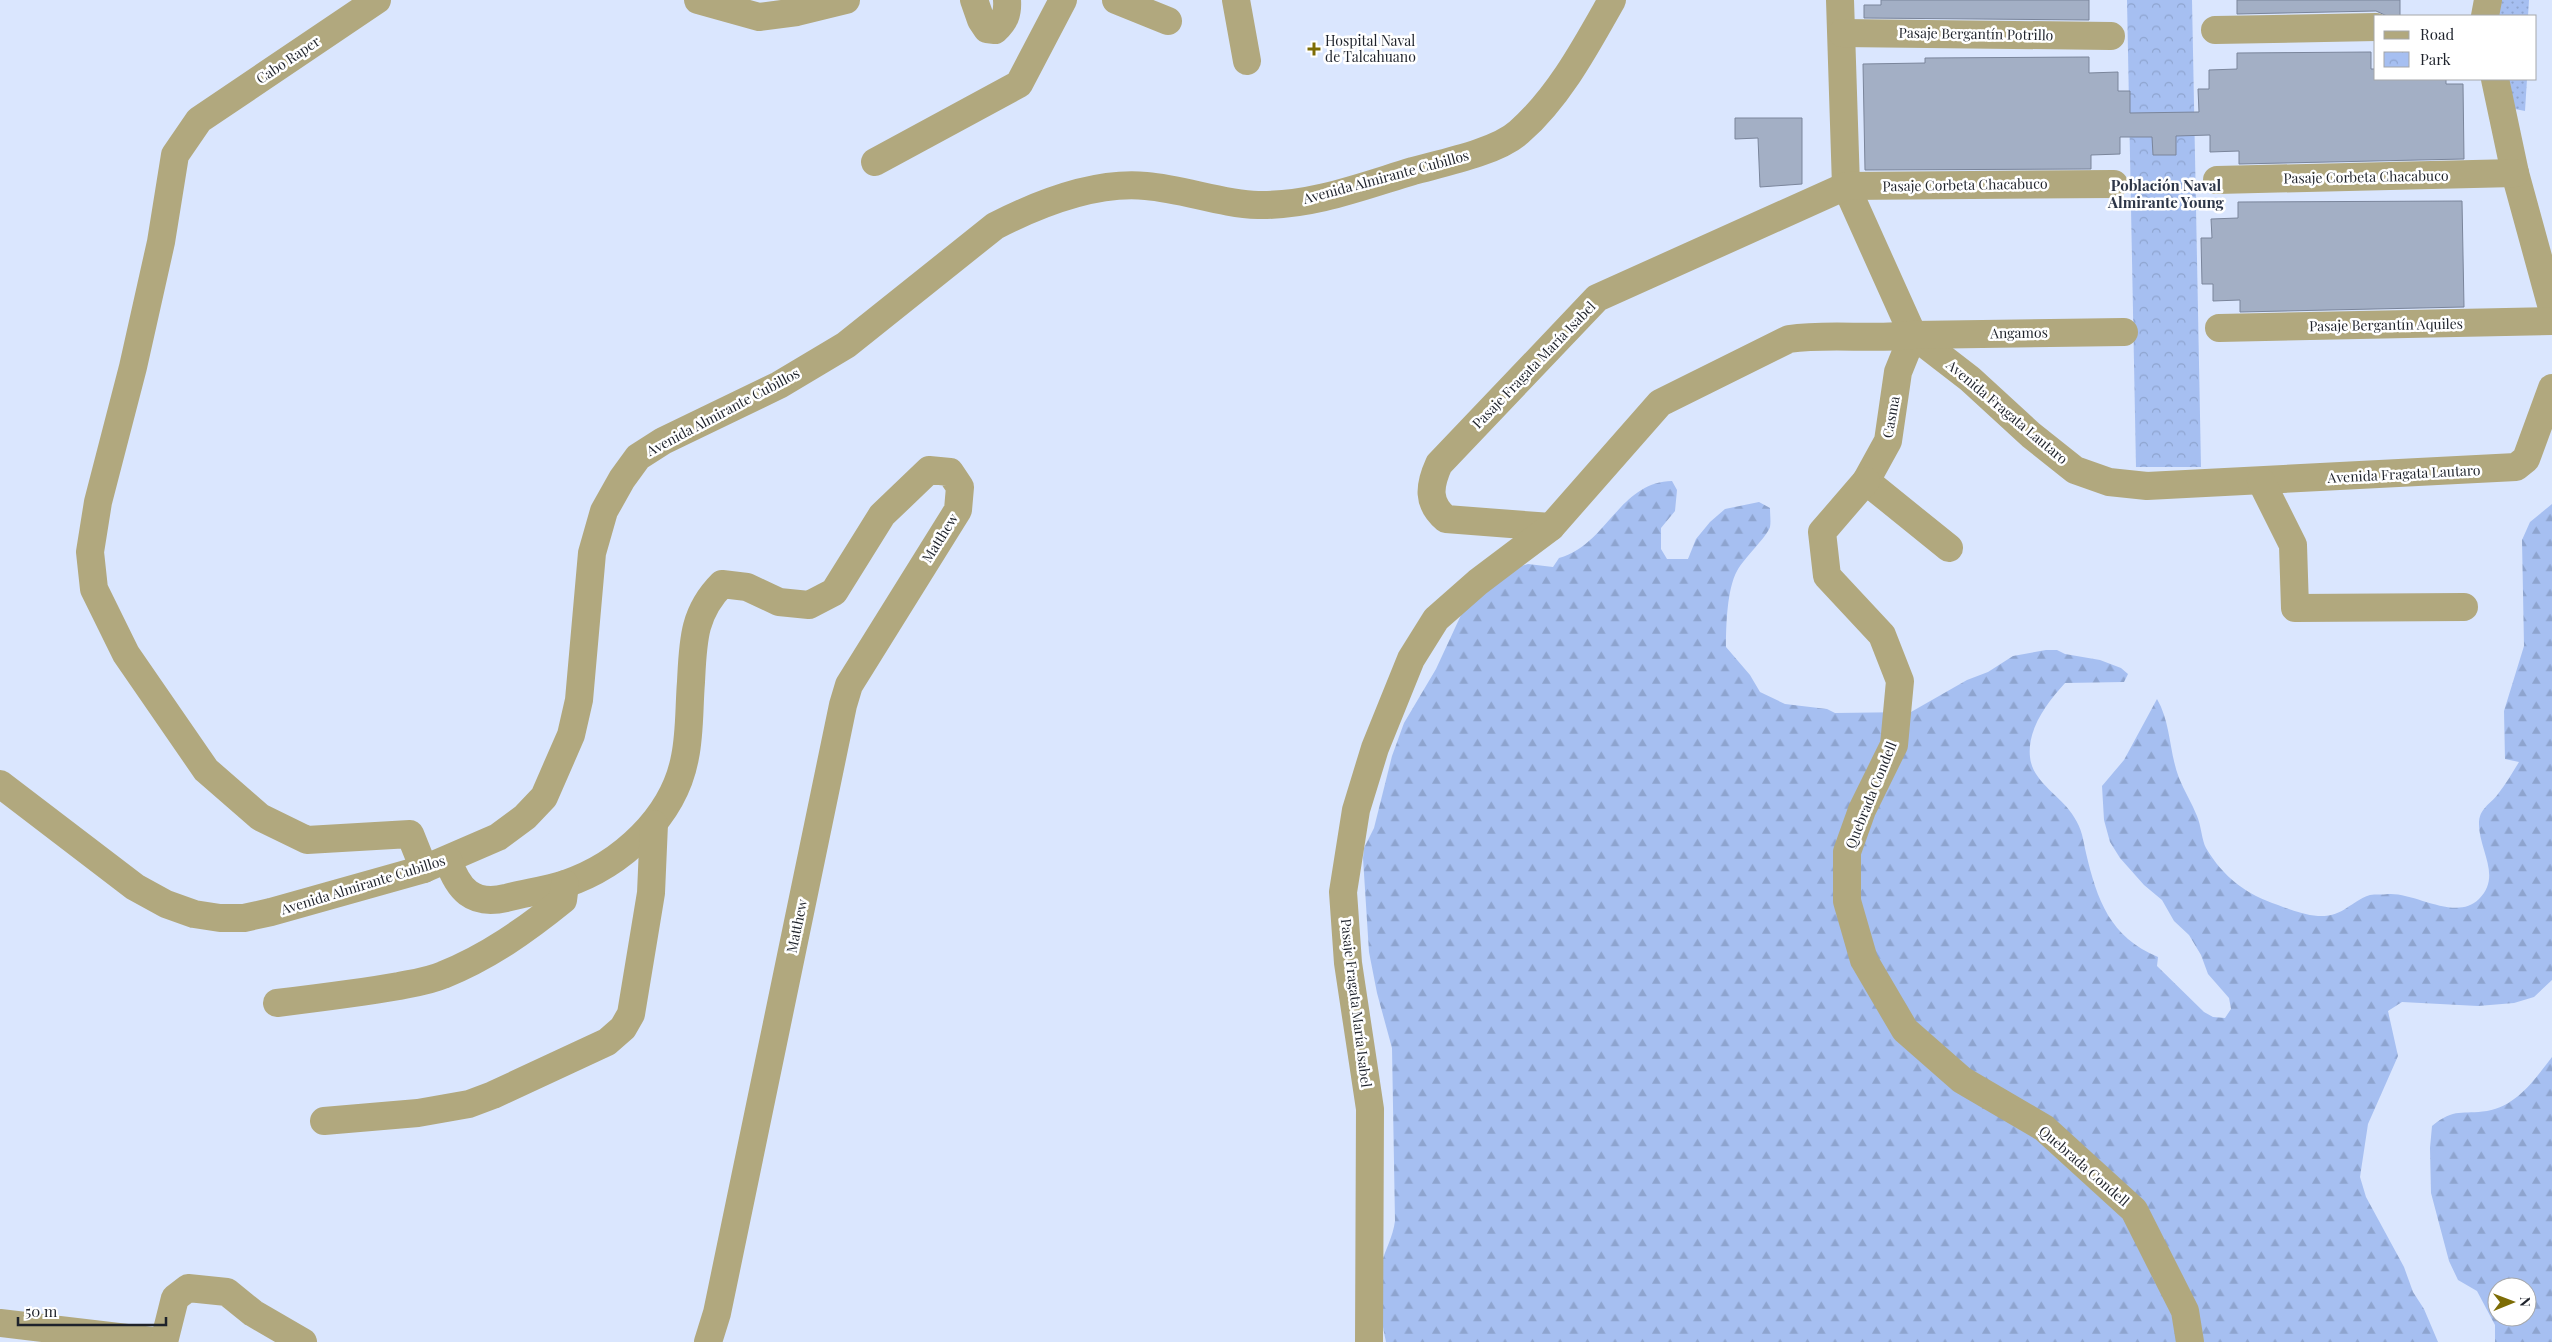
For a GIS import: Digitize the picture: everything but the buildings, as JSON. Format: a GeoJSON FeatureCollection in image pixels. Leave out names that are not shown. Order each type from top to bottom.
{"type":"FeatureCollection","features":[{"type":"Feature","properties":{"kind":"street","name":"Cabo Raper"},"geometry":{"type":"LineString","coordinates":[[199,120],[377,0]]}},
{"type":"Feature","properties":{"kind":"street"},"geometry":{"type":"LineString","coordinates":[[698,0],[759,17],[797,12],[846,0]]}},
{"type":"Feature","properties":{"kind":"street"},"geometry":{"type":"LineString","coordinates":[[974,0],[980,20],[987,29],[995,30],[1003,23],[1006,16],[1008,10],[1007,0]]}},
{"type":"Feature","properties":{"kind":"street"},"geometry":{"type":"LineString","coordinates":[[875,162],[1018,84],[1063,0]]}},
{"type":"Feature","properties":{"kind":"street"},"geometry":{"type":"LineString","coordinates":[[1116,0],[1168,21]]}},
{"type":"Feature","properties":{"kind":"street"},"geometry":{"type":"LineString","coordinates":[[1236,0],[1247,62]]}},
{"type":"Feature","properties":{"kind":"street","name":"Avenida Almirante Cubillos"},"geometry":{"type":"LineString","coordinates":[[0,784],[135,887],[166,904],[194,914],[220,918],[244,918],[436,864],[498,837],[525,818],[544,797],[571,735],[579,700],[592,553],[604,511],[622,479],[638,457],[663,441],[779,385],[846,345],[995,226],[1015,216],[1075,193],[1124,186],[1146,186],[1257,205],[1287,203],[1323,198],[1488,149],[1517,134],[1540,111],[1564,78],[1612,0]]}},
{"type":"Feature","properties":{"kind":"street","name":"Avenida Fragata Lautaro"},"geometry":{"type":"LineString","coordinates":[[1840,0],[1846,186],[1913,335],[1970,379],[2031,435],[2076,470],[2109,482],[2147,486],[2516,467],[2526,459],[2552,388]]}},
{"type":"Feature","properties":{"kind":"street"},"geometry":{"type":"LineString","coordinates":[[2485,15],[2488,0]]}},
{"type":"Feature","properties":{"kind":"street"},"geometry":{"type":"LineString","coordinates":[[2215,30],[2374,27]]}},
{"type":"Feature","properties":{"kind":"street","name":"Pasaje Bergantín Potrillo"},"geometry":{"type":"LineString","coordinates":[[1842,33],[2111,36]]}},
{"type":"Feature","properties":{"kind":"street"},"geometry":{"type":"LineString","coordinates":[[2495,80],[2515,173],[2552,308]]}},
{"type":"Feature","properties":{"kind":"street","name":"Matthew"},"geometry":{"type":"LineString","coordinates":[[199,120],[175,155],[160,242],[138,348],[98,502],[90,552],[94,589],[126,654],[206,770],[260,817],[308,840],[410,834],[436,864],[455,880],[464,891],[483,900],[498,900],[565,884],[623,854],[654,824],[674,788],[685,758],[693,643],[699,618],[708,598],[722,584],[747,587],[779,602],[810,605],[834,592],[882,515],[929,470],[950,472],[960,487],[958,510],[849,685],[843,705],[717,1312],[708,1342]]}},
{"type":"Feature","properties":{"kind":"street","name":"Pasaje Corbeta Chacabuco"},"geometry":{"type":"LineString","coordinates":[[2217,180],[2515,173]]}},
{"type":"Feature","properties":{"kind":"street","name":"Pasaje Corbeta Chacabuco"},"geometry":{"type":"LineString","coordinates":[[1846,186],[2114,184]]}},
{"type":"Feature","properties":{"kind":"street","name":"Pasaje Fragata María Isabel"},"geometry":{"type":"LineString","coordinates":[[1551,527],[1446,519],[1435,510],[1431,480],[1439,464],[1597,298],[1846,186]]}},
{"type":"Feature","properties":{"kind":"street","name":"Pasaje Bergantín Aquiles"},"geometry":{"type":"LineString","coordinates":[[2219,328],[2552,321]]}},
{"type":"Feature","properties":{"kind":"street","name":"Angamos"},"geometry":{"type":"LineString","coordinates":[[1913,335],[2124,332]]}},
{"type":"Feature","properties":{"kind":"street","name":"Pasaje Fragata María Isabel"},"geometry":{"type":"LineString","coordinates":[[1369,1342],[1370,1109],[1348,963],[1343,892],[1356,810],[1375,748],[1411,659],[1436,619],[1478,582],[1551,527],[1660,403],[1789,339],[1810,336],[1888,338],[1913,335]]}},
{"type":"Feature","properties":{"kind":"street","name":"Casma"},"geometry":{"type":"LineString","coordinates":[[1866,481],[1888,441],[1898,372],[1913,335]]}},
{"type":"Feature","properties":{"kind":"street"},"geometry":{"type":"LineString","coordinates":[[2262,480],[2293,545],[2295,608],[2464,607]]}},
{"type":"Feature","properties":{"kind":"street"},"geometry":{"type":"LineString","coordinates":[[1866,481],[1950,548]]}},
{"type":"Feature","properties":{"kind":"street","name":"Quebrada Condell"},"geometry":{"type":"LineString","coordinates":[[1866,481],[1822,532],[1828,576],[1882,635],[1900,682],[1894,746],[1862,810],[1847,852],[1846,901],[1864,960],[1905,1030],[1962,1080],[2044,1128],[2134,1210],[2185,1311],[2190,1342]]}},
{"type":"Feature","properties":{"kind":"street"},"geometry":{"type":"LineString","coordinates":[[324,1120],[418,1113],[469,1104],[510,1088],[608,1042],[623,1028],[630,1014],[640,970],[651,893],[654,824]]}},
{"type":"Feature","properties":{"kind":"street"},"geometry":{"type":"LineString","coordinates":[[277,1003],[368,992],[419,983],[443,976],[498,948],[543,917],[563,900],[565,884]]}},
{"type":"Feature","properties":{"kind":"street"},"geometry":{"type":"LineString","coordinates":[[0,1323],[163,1342],[175,1298],[188,1288],[227,1292],[253,1313],[303,1342]]}},
{"type":"Feature","properties":{"kind":"green space"},"geometry":{"type":"Polygon","coordinates":[[[2127,0],[2192,0],[2201,467],[2136,467],[2127,0]]]}},
{"type":"Feature","properties":{"kind":"green space"},"geometry":{"type":"Polygon","coordinates":[[[2498,0],[2529,0],[2528,15],[2496,15],[2498,0]]]}},
{"type":"Feature","properties":{"kind":"green space"},"geometry":{"type":"Polygon","coordinates":[[[2506,80],[2527,80],[2525,111],[2515,109],[2506,80]]]}},
{"type":"Feature","properties":{"kind":"green space"},"geometry":{"type":"Polygon","coordinates":[[[1672,481],[1677,490],[1675,511],[1661,528],[1661,549],[1667,559],[1688,559],[1696,539],[1710,522],[1725,509],[1759,502],[1770,508],[1770,527],[1768,532],[1740,566],[1731,588],[1726,629],[1726,647],[1750,675],[1760,692],[1785,704],[1827,709],[1835,713],[1911,712],[1967,680],[1988,672],[2013,656],[2046,650],[2057,650],[2065,654],[2100,660],[2121,668],[2128,674],[2124,682],[2065,683],[2045,708],[2035,727],[2030,747],[2032,766],[2042,782],[2077,821],[2095,886],[2108,915],[2117,928],[2142,949],[2158,957],[2157,966],[2204,1012],[2213,1017],[2225,1018],[2231,1009],[2229,998],[2208,974],[2201,955],[2189,935],[2174,921],[2162,900],[2144,885],[2120,858],[2110,842],[2104,820],[2102,786],[2124,760],[2157,699],[2165,718],[2179,778],[2197,816],[2206,848],[2220,868],[2246,890],[2288,909],[2318,916],[2327,916],[2340,912],[2370,895],[2399,895],[2447,907],[2459,908],[2470,905],[2479,899],[2486,890],[2489,881],[2488,863],[2480,834],[2479,819],[2519,762],[2505,759],[2504,711],[2524,646],[2522,540],[2530,522],[2552,504],[2552,980],[2534,997],[2514,1003],[2478,1006],[2402,1002],[2388,1011],[2398,1056],[2368,1124],[2360,1177],[2366,1197],[2404,1267],[2413,1292],[2424,1309],[2438,1342],[1386,1342],[1381,1314],[1379,1285],[1381,1265],[1393,1233],[1395,1221],[1392,1048],[1377,993],[1369,952],[1363,858],[1364,848],[1374,828],[1392,756],[1404,723],[1436,669],[1461,615],[1475,601],[1518,567],[1528,564],[1553,567],[1559,558],[1575,551],[1589,541],[1626,502],[1639,492],[1654,484],[1672,481]]]}},
{"type":"Feature","properties":{"kind":"green space"},"geometry":{"type":"Polygon","coordinates":[[[2552,1057],[2552,1342],[2495,1342],[2495,1327],[2537,1327],[2537,1277],[2487,1277],[2487,1310],[2477,1291],[2458,1280],[2449,1261],[2431,1193],[2430,1148],[2432,1126],[2453,1114],[2487,1111],[2498,1108],[2516,1098],[2552,1057]]]}},
{"type":"Feature","properties":{"kind":"place","name":"Hospital Naval de Talcahuano"},"geometry":{"type":"Point","coordinates":[1314,49]}},
{"type":"Feature","properties":{"kind":"district","name":"Población Naval Almirante Young"},"geometry":{"type":"Point","coordinates":[2166,194]}}]}
